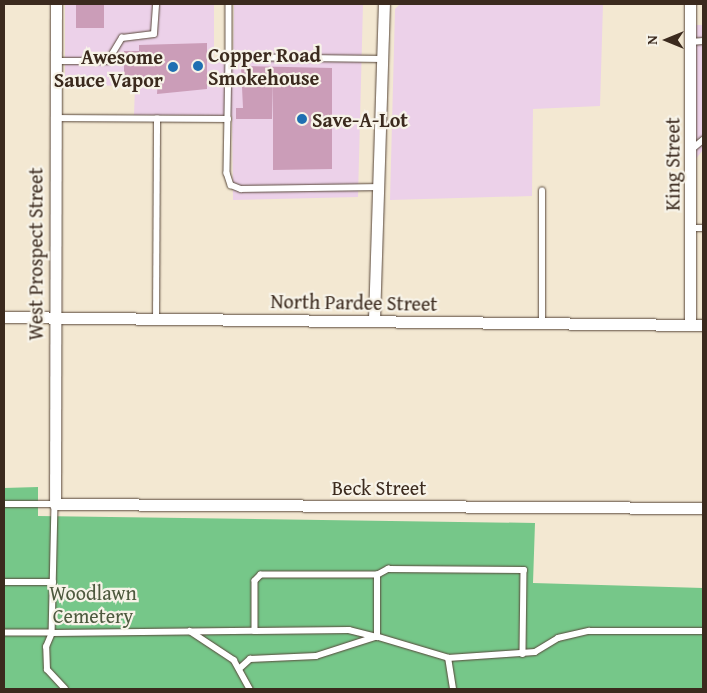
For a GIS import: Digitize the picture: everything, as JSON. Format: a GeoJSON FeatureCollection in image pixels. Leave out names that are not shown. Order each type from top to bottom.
{"type":"FeatureCollection","features":[{"type":"Feature","properties":{"kind":"street","name":"West Prospect Street"},"geometry":{"type":"LineString","coordinates":[[55,504],[54,118],[56,4]]}},
{"type":"Feature","properties":{"kind":"street"},"geometry":{"type":"LineString","coordinates":[[374,320],[384,4]]}},
{"type":"Feature","properties":{"kind":"street","name":"King Street"},"geometry":{"type":"LineString","coordinates":[[690,4],[690,325]]}},
{"type":"Feature","properties":{"kind":"street","name":"North Pardee Street"},"geometry":{"type":"LineString","coordinates":[[4,317],[703,325]]}},
{"type":"Feature","properties":{"kind":"street","name":"Beck Street"},"geometry":{"type":"LineString","coordinates":[[55,504],[703,508]]}},
{"type":"Feature","properties":{"kind":"lane"},"geometry":{"type":"LineString","coordinates":[[56,61],[108,61],[122,38],[154,34],[156,4]]}},
{"type":"Feature","properties":{"kind":"lane"},"geometry":{"type":"LineString","coordinates":[[229,4],[226,173],[231,185],[241,189],[379,187]]}},
{"type":"Feature","properties":{"kind":"lane"},"geometry":{"type":"LineString","coordinates":[[690,42],[703,41]]}},
{"type":"Feature","properties":{"kind":"lane"},"geometry":{"type":"LineString","coordinates":[[229,57],[383,59]]}},
{"type":"Feature","properties":{"kind":"lane"},"geometry":{"type":"LineString","coordinates":[[54,118],[228,119]]}},
{"type":"Feature","properties":{"kind":"lane"},"geometry":{"type":"LineString","coordinates":[[156,119],[156,319]]}},
{"type":"Feature","properties":{"kind":"lane"},"geometry":{"type":"LineString","coordinates":[[690,150],[703,140]]}},
{"type":"Feature","properties":{"kind":"lane"},"geometry":{"type":"LineString","coordinates":[[542,191],[542,324]]}},
{"type":"Feature","properties":{"kind":"lane"},"geometry":{"type":"LineString","coordinates":[[691,228],[703,228]]}},
{"type":"Feature","properties":{"kind":"lane"},"geometry":{"type":"LineString","coordinates":[[4,504],[55,504],[52,633],[46,647],[47,670],[65,689]]}},
{"type":"Feature","properties":{"kind":"lane"},"geometry":{"type":"LineString","coordinates":[[255,631],[255,581],[261,575],[377,575],[388,569],[524,570],[523,654]]}},
{"type":"Feature","properties":{"kind":"lane"},"geometry":{"type":"LineString","coordinates":[[377,575],[377,637]]}},
{"type":"Feature","properties":{"kind":"lane"},"geometry":{"type":"LineString","coordinates":[[4,582],[53,582]]}},
{"type":"Feature","properties":{"kind":"lane"},"geometry":{"type":"LineString","coordinates":[[4,633],[349,630],[448,658],[523,654],[558,638],[589,631],[703,631]]}},
{"type":"Feature","properties":{"kind":"lane"},"geometry":{"type":"LineString","coordinates":[[190,631],[234,660],[250,689]]}},
{"type":"Feature","properties":{"kind":"lane"},"geometry":{"type":"LineString","coordinates":[[239,669],[250,659],[316,656],[377,637]]}},
{"type":"Feature","properties":{"kind":"lane"},"geometry":{"type":"LineString","coordinates":[[448,658],[453,689]]}},
{"type":"Feature","properties":{"kind":"shaded area"},"geometry":{"type":"Polygon","coordinates":[[[65,4],[214,4],[214,62],[233,62],[234,4],[363,4],[358,197],[233,200],[232,116],[134,115],[135,86],[65,85],[65,4]]]}},
{"type":"Feature","properties":{"kind":"shaded area"},"geometry":{"type":"Polygon","coordinates":[[[400,4],[603,4],[600,106],[533,109],[532,196],[390,200],[395,9],[400,4]]]}},
{"type":"Feature","properties":{"kind":"shaded area"},"geometry":{"type":"Polygon","coordinates":[[[694,25],[703,25],[703,150],[694,161],[694,25]]]}},
{"type":"Feature","properties":{"kind":"green space","name":"Woodlawn Cemetery"},"geometry":{"type":"Polygon","coordinates":[[[38,487],[38,516],[535,523],[533,583],[703,588],[703,689],[4,689],[4,488],[38,487]]]}},
{"type":"Feature","properties":{"kind":"building"},"geometry":{"type":"Polygon","coordinates":[[[76,4],[104,5],[104,28],[76,28],[76,4]]]}},
{"type":"Feature","properties":{"kind":"building"},"geometry":{"type":"Polygon","coordinates":[[[207,43],[207,89],[157,94],[158,78],[124,77],[124,51],[139,51],[139,45],[207,43]]]}},
{"type":"Feature","properties":{"kind":"building","name":"Save-A-Lot"},"geometry":{"type":"Polygon","coordinates":[[[241,66],[332,68],[332,169],[273,170],[273,79],[272,119],[236,119],[236,108],[243,108],[241,66]]]}},
{"type":"Feature","properties":{"kind":"place","name":"Copper Road Smokehouse"},"geometry":{"type":"Point","coordinates":[198,66]}},
{"type":"Feature","properties":{"kind":"place","name":"Awesome Sauce Vapor"},"geometry":{"type":"Point","coordinates":[173,67]}},
{"type":"Feature","properties":{"kind":"place","name":"Save-A-Lot"},"geometry":{"type":"Point","coordinates":[302,119]}}]}
